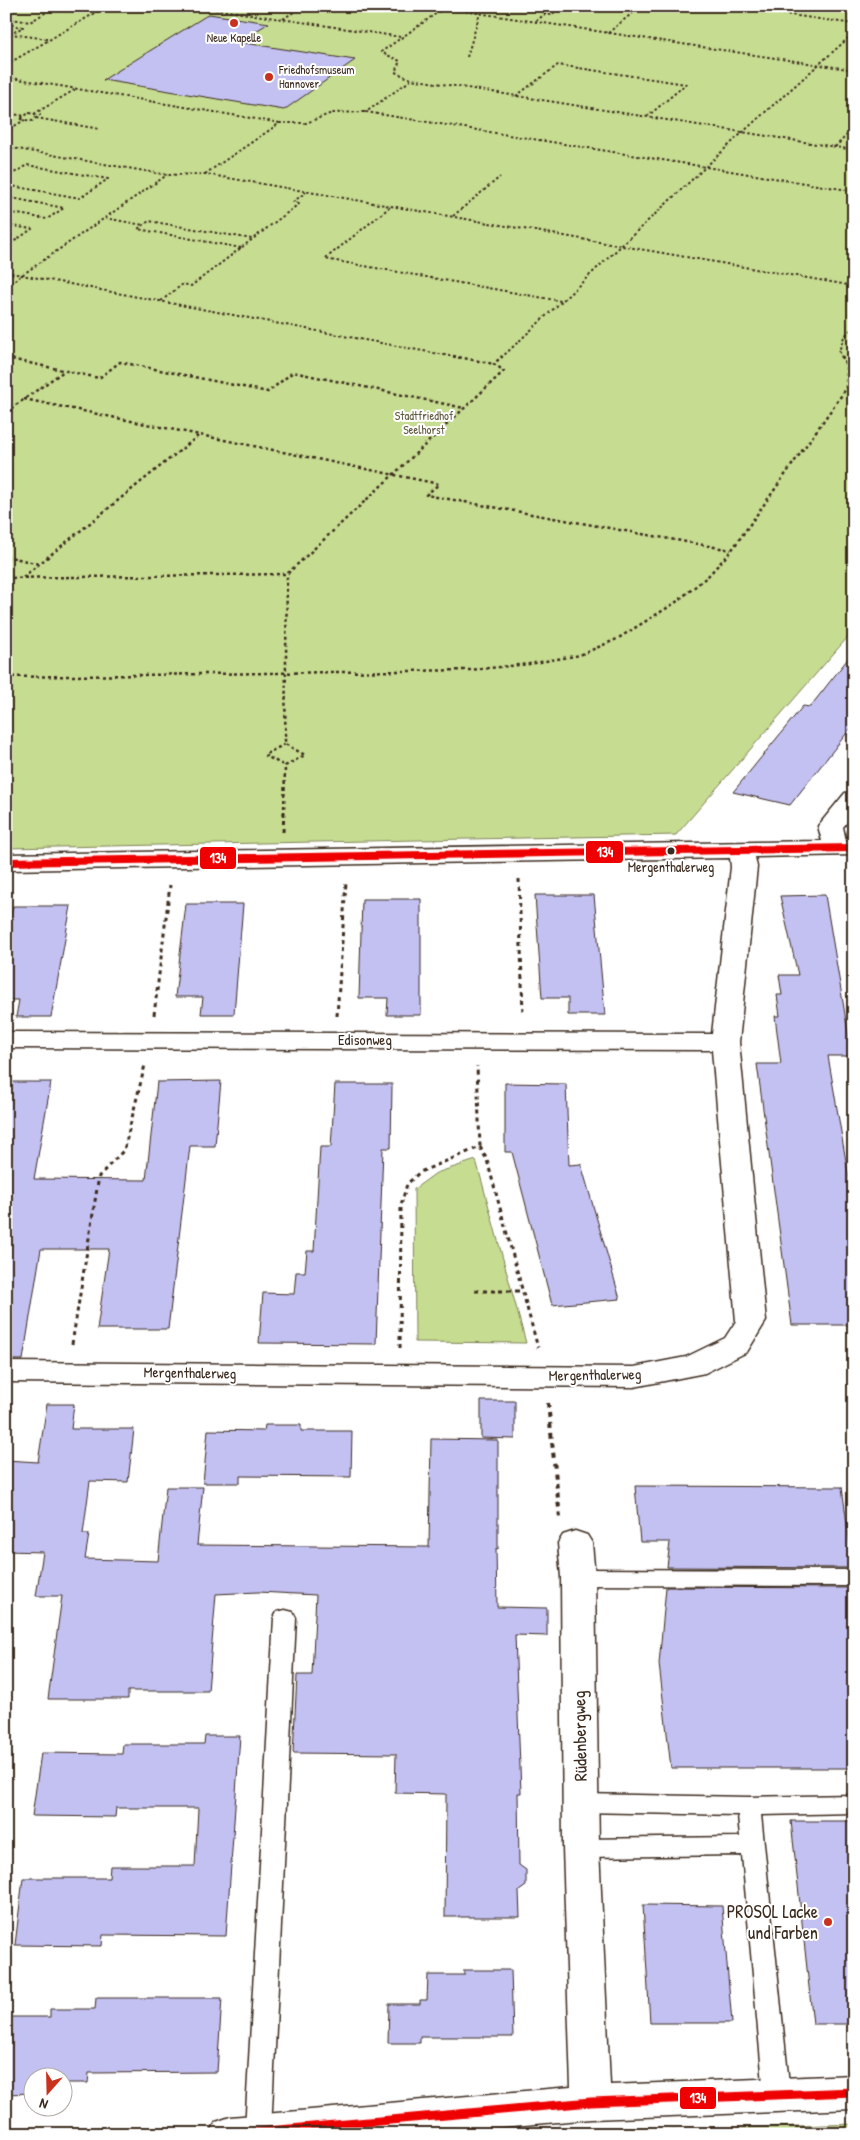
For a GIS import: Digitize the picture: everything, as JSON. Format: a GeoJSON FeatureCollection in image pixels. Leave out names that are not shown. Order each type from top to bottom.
{"type":"FeatureCollection","features":[{"type":"Feature","properties":{"kind":"street"},"geometry":{"type":"LineString","coordinates":[[845,848],[830,826],[854,798]]}},
{"type":"Feature","properties":{"kind":"street"},"geometry":{"type":"LineString","coordinates":[[6,862],[845,848]]}},
{"type":"Feature","properties":{"kind":"street","name":"Mergenthalerweg"},"geometry":{"type":"LineString","coordinates":[[6,1372],[634,1377],[694,1366],[736,1345],[751,1321],[725,1042],[744,867],[741,850]]}},
{"type":"Feature","properties":{"kind":"street","name":"Edisonweg"},"geometry":{"type":"LineString","coordinates":[[6,1040],[725,1042]]}},
{"type":"Feature","properties":{"kind":"street","name":"Rüdenbergweg"},"geometry":{"type":"LineString","coordinates":[[575,1542],[578,1578],[581,1848],[590,2102]]}},
{"type":"Feature","properties":{"kind":"street"},"geometry":{"type":"LineString","coordinates":[[244,2132],[590,2102],[854,2092]]}},
{"type":"Feature","properties":{"kind":"lane"},"geometry":{"type":"LineString","coordinates":[[578,1578],[854,1578]]}},
{"type":"Feature","properties":{"kind":"lane"},"geometry":{"type":"LineString","coordinates":[[244,2132],[284,1618]]}},
{"type":"Feature","properties":{"kind":"lane"},"geometry":{"type":"LineString","coordinates":[[580,1803],[749,1806],[854,1804]]}},
{"type":"Feature","properties":{"kind":"lane"},"geometry":{"type":"LineString","coordinates":[[749,1806],[777,2094]]}},
{"type":"Feature","properties":{"kind":"lane"},"geometry":{"type":"LineString","coordinates":[[581,1848],[752,1846]]}},
{"type":"Feature","properties":{"kind":"path"},"geometry":{"type":"LineString","coordinates":[[6,21],[11,19],[30,22],[53,8],[40,6]]}},
{"type":"Feature","properties":{"kind":"path"},"geometry":{"type":"LineString","coordinates":[[6,65],[106,6]]}},
{"type":"Feature","properties":{"kind":"path"},"geometry":{"type":"LineString","coordinates":[[197,6],[401,38]]}},
{"type":"Feature","properties":{"kind":"path"},"geometry":{"type":"LineString","coordinates":[[283,20],[303,6]]}},
{"type":"Feature","properties":{"kind":"path"},"geometry":{"type":"LineString","coordinates":[[431,6],[854,70]]}},
{"type":"Feature","properties":{"kind":"path"},"geometry":{"type":"LineString","coordinates":[[535,22],[545,14],[551,15],[562,6]]}},
{"type":"Feature","properties":{"kind":"path"},"geometry":{"type":"LineString","coordinates":[[608,33],[641,6]]}},
{"type":"Feature","properties":{"kind":"path"},"geometry":{"type":"LineString","coordinates":[[728,6],[854,24]]}},
{"type":"Feature","properties":{"kind":"path"},"geometry":{"type":"LineString","coordinates":[[444,8],[381,52],[400,61],[395,72],[411,79],[854,150]]}},
{"type":"Feature","properties":{"kind":"path"},"geometry":{"type":"LineString","coordinates":[[467,57],[480,14]]}},
{"type":"Feature","properties":{"kind":"path"},"geometry":{"type":"LineString","coordinates":[[6,21],[23,27],[6,36]]}},
{"type":"Feature","properties":{"kind":"path"},"geometry":{"type":"LineString","coordinates":[[494,364],[743,132],[854,33]]}},
{"type":"Feature","properties":{"kind":"path"},"geometry":{"type":"LineString","coordinates":[[11,34],[48,39]]}},
{"type":"Feature","properties":{"kind":"path"},"geometry":{"type":"LineString","coordinates":[[516,96],[558,65],[686,84],[648,117]]}},
{"type":"Feature","properties":{"kind":"path"},"geometry":{"type":"LineString","coordinates":[[6,77],[280,123],[306,123],[332,113],[366,112],[854,191]]}},
{"type":"Feature","properties":{"kind":"path"},"geometry":{"type":"LineString","coordinates":[[366,112],[411,79]]}},
{"type":"Feature","properties":{"kind":"path"},"geometry":{"type":"LineString","coordinates":[[34,114],[76,88]]}},
{"type":"Feature","properties":{"kind":"path"},"geometry":{"type":"LineString","coordinates":[[6,113],[24,116]]}},
{"type":"Feature","properties":{"kind":"path"},"geometry":{"type":"LineString","coordinates":[[28,114],[34,114],[40,116],[32,120],[20,118],[28,114]]}},
{"type":"Feature","properties":{"kind":"path"},"geometry":{"type":"LineString","coordinates":[[36,118],[100,129]]}},
{"type":"Feature","properties":{"kind":"path"},"geometry":{"type":"LineString","coordinates":[[6,132],[26,120]]}},
{"type":"Feature","properties":{"kind":"path"},"geometry":{"type":"LineString","coordinates":[[205,174],[280,123]]}},
{"type":"Feature","properties":{"kind":"path"},"geometry":{"type":"LineString","coordinates":[[835,147],[854,128]]}},
{"type":"Feature","properties":{"kind":"path"},"geometry":{"type":"LineString","coordinates":[[6,147],[168,175],[205,174],[854,286]]}},
{"type":"Feature","properties":{"kind":"path"},"geometry":{"type":"LineString","coordinates":[[6,178],[27,165],[108,179],[80,198],[6,185]]}},
{"type":"Feature","properties":{"kind":"path"},"geometry":{"type":"LineString","coordinates":[[6,286],[168,175]]}},
{"type":"Feature","properties":{"kind":"path"},"geometry":{"type":"LineString","coordinates":[[453,217],[500,177]]}},
{"type":"Feature","properties":{"kind":"path"},"geometry":{"type":"LineString","coordinates":[[160,301],[183,284],[191,286],[300,203],[292,202],[306,191]]}},
{"type":"Feature","properties":{"kind":"path"},"geometry":{"type":"LineString","coordinates":[[6,197],[64,208],[47,219],[6,212]]}},
{"type":"Feature","properties":{"kind":"path"},"geometry":{"type":"LineString","coordinates":[[391,206],[325,259],[562,301]]}},
{"type":"Feature","properties":{"kind":"path"},"geometry":{"type":"LineString","coordinates":[[105,218],[143,225]]}},
{"type":"Feature","properties":{"kind":"path"},"geometry":{"type":"LineString","coordinates":[[241,248],[138,229],[149,221],[252,239]]}},
{"type":"Feature","properties":{"kind":"path"},"geometry":{"type":"LineString","coordinates":[[6,225],[32,230],[6,247]]}},
{"type":"Feature","properties":{"kind":"path"},"geometry":{"type":"LineString","coordinates":[[6,272],[494,364],[504,371],[287,574],[6,578]]}},
{"type":"Feature","properties":{"kind":"path"},"geometry":{"type":"LineString","coordinates":[[6,677],[470,670],[529,664],[580,655],[617,639],[675,603],[708,576],[731,551],[846,389],[847,368],[839,351],[844,337],[854,326]]}},
{"type":"Feature","properties":{"kind":"path"},"geometry":{"type":"LineString","coordinates":[[6,358],[99,378],[120,362],[268,392],[293,372],[465,408]]}},
{"type":"Feature","properties":{"kind":"path"},"geometry":{"type":"LineString","coordinates":[[6,412],[64,370]]}},
{"type":"Feature","properties":{"kind":"path"},"geometry":{"type":"LineString","coordinates":[[24,399],[439,484],[426,495],[731,551]]}},
{"type":"Feature","properties":{"kind":"path"},"geometry":{"type":"LineString","coordinates":[[22,578],[198,436]]}},
{"type":"Feature","properties":{"kind":"path"},"geometry":{"type":"LineString","coordinates":[[6,556],[40,564]]}},
{"type":"Feature","properties":{"kind":"path"},"geometry":{"type":"LineString","coordinates":[[285,744],[287,574]]}},
{"type":"Feature","properties":{"kind":"path"},"geometry":{"type":"LineString","coordinates":[[285,744],[264,755],[285,766]]}},
{"type":"Feature","properties":{"kind":"path"},"geometry":{"type":"LineString","coordinates":[[285,744],[305,755],[285,766]]}},
{"type":"Feature","properties":{"kind":"path"},"geometry":{"type":"LineString","coordinates":[[283,858],[285,766]]}},
{"type":"Feature","properties":{"kind":"path"},"geometry":{"type":"LineString","coordinates":[[519,871],[524,1041]]}},
{"type":"Feature","properties":{"kind":"path"},"geometry":{"type":"LineString","coordinates":[[336,1040],[346,874]]}},
{"type":"Feature","properties":{"kind":"path"},"geometry":{"type":"LineString","coordinates":[[67,1372],[99,1176],[124,1150],[151,1040],[171,878]]}},
{"type":"Feature","properties":{"kind":"path"},"geometry":{"type":"LineString","coordinates":[[477,1040],[480,1147],[487,1160],[546,1376],[559,1516],[575,1542]]}},
{"type":"Feature","properties":{"kind":"path"},"geometry":{"type":"LineString","coordinates":[[400,1375],[401,1206],[407,1184],[420,1172],[480,1147]]}},
{"type":"Feature","properties":{"kind":"path"},"geometry":{"type":"LineString","coordinates":[[475,1291],[522,1291]]}},
{"type":"Feature","properties":{"kind":"green space","name":"Stadtfriedhof Seelhorst"},"geometry":{"type":"Polygon","coordinates":[[[6,6],[854,6],[854,630],[676,835],[6,848],[6,6]]]}},
{"type":"Feature","properties":{"kind":"green space"},"geometry":{"type":"Polygon","coordinates":[[[476,1160],[526,1343],[415,1342],[414,1189],[436,1173],[476,1160]]]}},
{"type":"Feature","properties":{"kind":"green space"},"geometry":{"type":"Polygon","coordinates":[[[854,2124],[854,2134],[596,2134],[608,2133],[854,2124]]]}},
{"type":"Feature","properties":{"kind":"building"},"geometry":{"type":"Polygon","coordinates":[[[209,14],[269,23],[238,42],[355,60],[284,110],[103,80],[209,14]]]}},
{"type":"Feature","properties":{"kind":"building"},"geometry":{"type":"Polygon","coordinates":[[[854,651],[854,724],[790,805],[733,792],[803,706],[810,707],[854,651]]]}},
{"type":"Feature","properties":{"kind":"building"},"geometry":{"type":"Polygon","coordinates":[[[535,895],[594,895],[605,1015],[568,1015],[568,998],[542,998],[535,895]]]}},
{"type":"Feature","properties":{"kind":"building"},"geometry":{"type":"Polygon","coordinates":[[[825,895],[852,1056],[828,1056],[854,1208],[854,1325],[792,1325],[757,1064],[781,1064],[775,1016],[780,1016],[777,995],[782,995],[779,975],[798,975],[780,896],[825,895]]]}},
{"type":"Feature","properties":{"kind":"building"},"geometry":{"type":"Polygon","coordinates":[[[362,899],[421,899],[421,1015],[387,1015],[388,998],[359,998],[362,899]]]}},
{"type":"Feature","properties":{"kind":"building"},"geometry":{"type":"Polygon","coordinates":[[[186,904],[243,904],[234,1014],[201,1014],[203,997],[175,997],[186,904]]]}},
{"type":"Feature","properties":{"kind":"building"},"geometry":{"type":"Polygon","coordinates":[[[13,906],[71,906],[51,1017],[16,1017],[19,1000],[6,1000],[6,936],[13,906]]]}},
{"type":"Feature","properties":{"kind":"building"},"geometry":{"type":"Polygon","coordinates":[[[221,1081],[215,1146],[190,1146],[168,1329],[97,1329],[109,1249],[41,1249],[23,1360],[6,1360],[6,1082],[51,1082],[34,1179],[146,1180],[157,1082],[221,1081]]]}},
{"type":"Feature","properties":{"kind":"building"},"geometry":{"type":"Polygon","coordinates":[[[505,1083],[566,1084],[569,1165],[581,1164],[620,1299],[552,1305],[512,1152],[505,1152],[505,1083]]]}},
{"type":"Feature","properties":{"kind":"building"},"geometry":{"type":"Polygon","coordinates":[[[335,1084],[392,1084],[391,1148],[383,1148],[376,1344],[259,1343],[263,1293],[294,1294],[296,1272],[305,1272],[307,1251],[314,1251],[320,1147],[331,1147],[335,1084]]]}},
{"type":"Feature","properties":{"kind":"building"},"geometry":{"type":"Polygon","coordinates":[[[481,1401],[515,1401],[515,1439],[481,1438],[481,1401]]]}},
{"type":"Feature","properties":{"kind":"building"},"geometry":{"type":"Polygon","coordinates":[[[47,1404],[74,1404],[71,1429],[134,1429],[128,1482],[90,1481],[83,1534],[89,1534],[85,1559],[158,1561],[166,1487],[203,1487],[197,1545],[429,1547],[431,1439],[498,1440],[497,1607],[547,1608],[547,1636],[515,1635],[521,1793],[518,1793],[519,1865],[526,1870],[526,1886],[519,1891],[520,1917],[445,1917],[446,1794],[395,1793],[396,1754],[293,1753],[297,1675],[312,1675],[316,1595],[258,1592],[216,1594],[208,1691],[128,1691],[128,1699],[48,1699],[62,1596],[36,1596],[43,1552],[6,1551],[6,1460],[38,1462],[47,1404]]]}},
{"type":"Feature","properties":{"kind":"building"},"geometry":{"type":"Polygon","coordinates":[[[265,1425],[301,1425],[301,1431],[352,1431],[351,1477],[240,1476],[240,1483],[203,1483],[208,1430],[264,1431],[265,1425]]]}},
{"type":"Feature","properties":{"kind":"building"},"geometry":{"type":"Polygon","coordinates":[[[635,1486],[842,1487],[853,1568],[667,1567],[670,1542],[640,1542],[635,1486]]]}},
{"type":"Feature","properties":{"kind":"building"},"geometry":{"type":"Polygon","coordinates":[[[666,1587],[854,1588],[854,1768],[671,1768],[659,1664],[666,1587]]]}},
{"type":"Feature","properties":{"kind":"building"},"geometry":{"type":"Polygon","coordinates":[[[205,1736],[240,1736],[226,1936],[103,1935],[102,1946],[15,1945],[23,1878],[109,1878],[110,1866],[195,1866],[198,1808],[116,1808],[115,1817],[32,1816],[41,1753],[122,1754],[123,1744],[204,1744],[205,1736]]]}},
{"type":"Feature","properties":{"kind":"building","name":"PROSOL Lacke und Farben"},"geometry":{"type":"Polygon","coordinates":[[[791,1821],[854,1821],[854,2024],[813,2024],[791,1821]]]}},
{"type":"Feature","properties":{"kind":"building"},"geometry":{"type":"Polygon","coordinates":[[[643,1905],[722,1906],[732,2023],[650,2023],[643,1905]]]}},
{"type":"Feature","properties":{"kind":"building"},"geometry":{"type":"Polygon","coordinates":[[[464,1970],[511,1970],[513,2037],[420,2037],[420,2043],[388,2043],[389,2004],[420,2004],[420,2000],[427,2000],[428,1975],[464,1975],[464,1970]]]}},
{"type":"Feature","properties":{"kind":"building"},"geometry":{"type":"Polygon","coordinates":[[[96,1998],[222,1998],[217,2072],[89,2073],[88,2083],[72,2083],[72,2068],[22,2068],[22,2093],[6,2094],[6,2017],[50,2017],[50,2009],[95,2009],[96,1998]]]}},
{"type":"Feature","properties":{"kind":"transit line","name":"134"},"geometry":{"type":"LineString","coordinates":[[6,862],[854,848]]}},
{"type":"Feature","properties":{"kind":"transit line","name":"134"},"geometry":{"type":"LineString","coordinates":[[233,2134],[591,2102],[854,2092]]}},
{"type":"Feature","properties":{"kind":"place","name":"Neue Kapelle"},"geometry":{"type":"Point","coordinates":[234,23]}},
{"type":"Feature","properties":{"kind":"place","name":"Friedhofsmuseum Hannover"},"geometry":{"type":"Point","coordinates":[269,77]}},
{"type":"Feature","properties":{"kind":"place","name":"Mergenthalerweg"},"geometry":{"type":"Point","coordinates":[671,851]}},
{"type":"Feature","properties":{"kind":"place","name":"PROSOL Lacke und Farben"},"geometry":{"type":"Point","coordinates":[828,1922]}}]}
